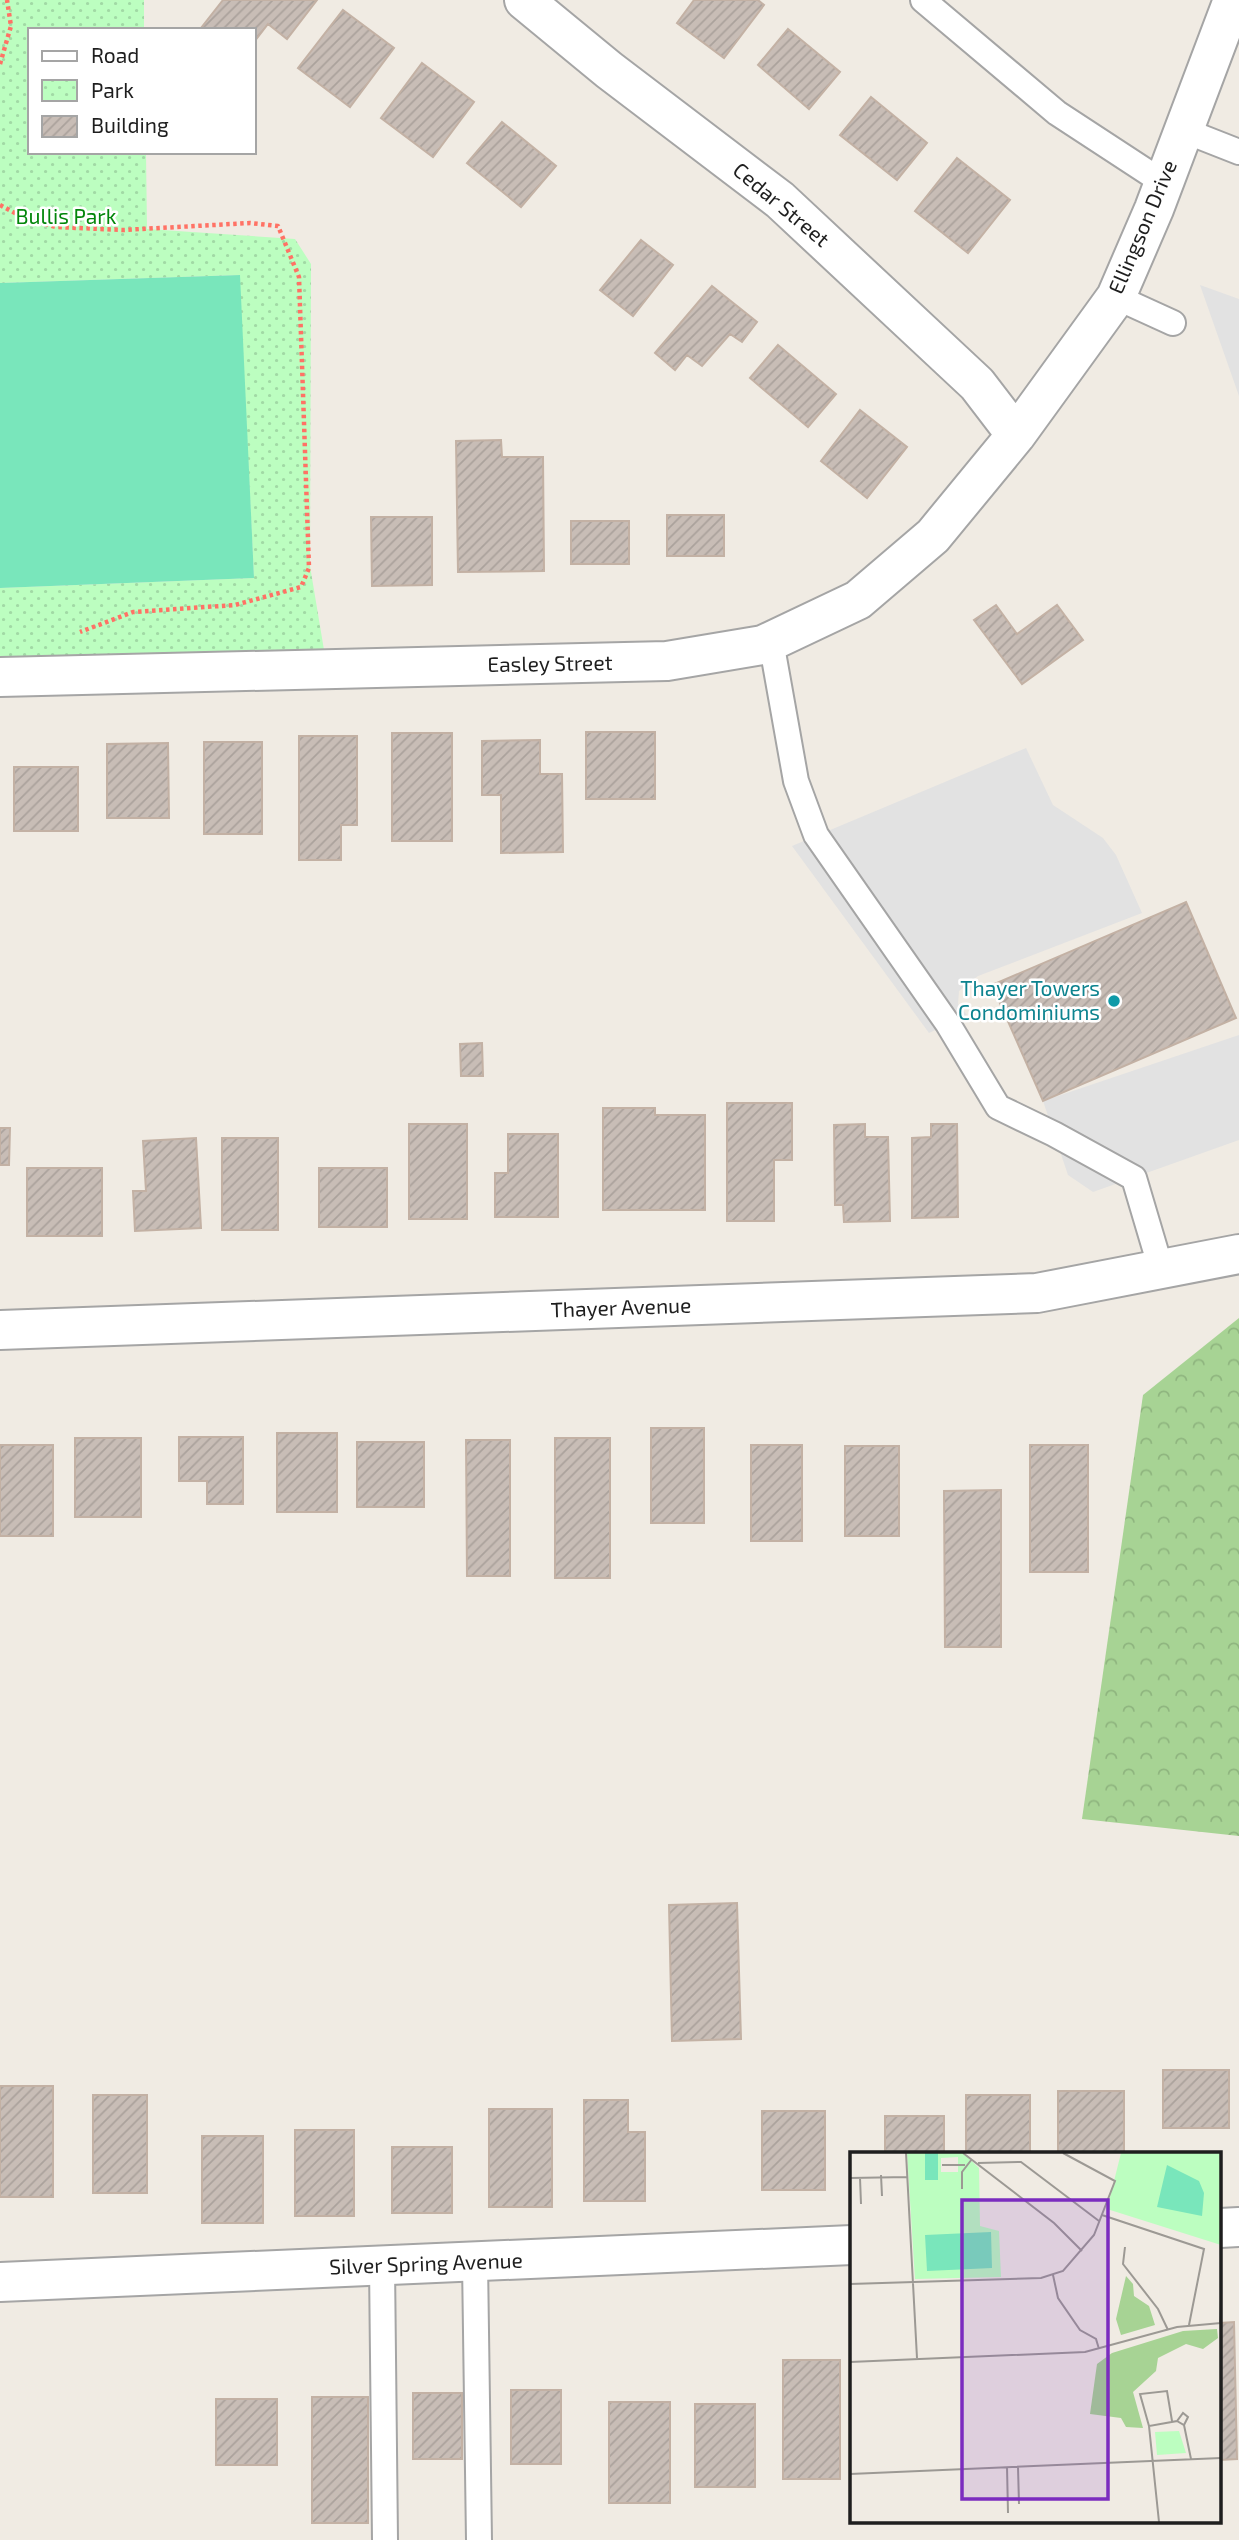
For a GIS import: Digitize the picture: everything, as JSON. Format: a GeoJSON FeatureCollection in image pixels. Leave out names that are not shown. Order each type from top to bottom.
{"type":"FeatureCollection","features":[{"type":"Feature","properties":{"kind":"street","name":"Cedar Street"},"geometry":{"type":"LineString","coordinates":[[524,0],[609,70],[780,200],[977,384],[1016,435]]}},
{"type":"Feature","properties":{"kind":"street","name":"Ellingson Drive"},"geometry":{"type":"LineString","coordinates":[[1016,435],[1116,297],[1164,183],[1233,0]]}},
{"type":"Feature","properties":{"kind":"street","name":"Easley Street"},"geometry":{"type":"LineString","coordinates":[[0,677],[667,661],[763,645],[858,600],[868,592],[933,536],[1016,435]]}},
{"type":"Feature","properties":{"kind":"street","name":"Thayer Avenue"},"geometry":{"type":"LineString","coordinates":[[0,1330],[1037,1293],[1239,1254]]}},
{"type":"Feature","properties":{"kind":"street","name":"Silver Spring Avenue"},"geometry":{"type":"LineString","coordinates":[[0,2282],[850,2245]]}},
{"type":"Feature","properties":{"kind":"lane"},"geometry":{"type":"LineString","coordinates":[[923,0],[1057,113],[1164,183]]}},
{"type":"Feature","properties":{"kind":"lane"},"geometry":{"type":"LineString","coordinates":[[1183,130],[1239,152]]}},
{"type":"Feature","properties":{"kind":"lane"},"geometry":{"type":"LineString","coordinates":[[1116,297],[1173,323]]}},
{"type":"Feature","properties":{"kind":"lane"},"geometry":{"type":"LineString","coordinates":[[771,641],[796,781],[816,835],[948,1024],[998,1107],[1054,1133],[1133,1178],[1161,1269]]}},
{"type":"Feature","properties":{"kind":"lane"},"geometry":{"type":"LineString","coordinates":[[475,2262],[479,2540]]}},
{"type":"Feature","properties":{"kind":"lane"},"geometry":{"type":"LineString","coordinates":[[382,2265],[385,2540]]}},
{"type":"Feature","properties":{"kind":"path"},"geometry":{"type":"LineString","coordinates":[[0,64],[10,26],[7,0]]}},
{"type":"Feature","properties":{"kind":"path"},"geometry":{"type":"LineString","coordinates":[[0,205],[26,219],[56,228],[123,230],[250,223],[278,226],[299,277],[309,568],[301,587],[235,605],[133,612],[71,636]]}},
{"type":"Feature","properties":{"kind":"green space","name":"Bullis Park"},"geometry":{"type":"Polygon","coordinates":[[[0,0],[144,0],[144,28],[28,28],[28,154],[146,154],[147,229],[295,239],[311,264],[310,566],[325,656],[0,669],[0,588],[254,578],[239,275],[0,283],[0,0]]]}},
{"type":"Feature","properties":{"kind":"green space"},"geometry":{"type":"Polygon","coordinates":[[[240,275],[254,578],[0,588],[0,283],[240,275]]]}},
{"type":"Feature","properties":{"kind":"green space"},"geometry":{"type":"Polygon","coordinates":[[[1239,1318],[1239,1836],[1082,1819],[1143,1395],[1239,1318]]]}},
{"type":"Feature","properties":{"kind":"shaded area"},"geometry":{"type":"Polygon","coordinates":[[[1200,285],[1239,299],[1239,396],[1200,285]]]}},
{"type":"Feature","properties":{"kind":"shaded area"},"geometry":{"type":"Polygon","coordinates":[[[1026,748],[1053,805],[1103,838],[1116,855],[1142,913],[978,976],[959,991],[958,1004],[967,1015],[929,1033],[792,846],[1026,748]]]}},
{"type":"Feature","properties":{"kind":"shaded area"},"geometry":{"type":"Polygon","coordinates":[[[1239,1035],[1239,1140],[1093,1192],[1068,1175],[1043,1101],[1239,1035]]]}},
{"type":"Feature","properties":{"kind":"building"},"geometry":{"type":"Polygon","coordinates":[[[223,0],[317,0],[287,39],[268,24],[256,39],[256,28],[201,28],[223,0]]]}},
{"type":"Feature","properties":{"kind":"building"},"geometry":{"type":"Polygon","coordinates":[[[694,0],[758,0],[764,5],[724,58],[677,23],[694,0]]]}},
{"type":"Feature","properties":{"kind":"building"},"geometry":{"type":"Polygon","coordinates":[[[343,10],[394,48],[350,107],[298,68],[343,10]]]}},
{"type":"Feature","properties":{"kind":"building"},"geometry":{"type":"Polygon","coordinates":[[[788,29],[840,72],[809,109],[758,65],[788,29]]]}},
{"type":"Feature","properties":{"kind":"building"},"geometry":{"type":"Polygon","coordinates":[[[422,63],[474,102],[433,157],[381,118],[422,63]]]}},
{"type":"Feature","properties":{"kind":"building"},"geometry":{"type":"Polygon","coordinates":[[[871,97],[927,143],[897,180],[840,135],[871,97]]]}},
{"type":"Feature","properties":{"kind":"building"},"geometry":{"type":"Polygon","coordinates":[[[502,122],[556,166],[521,207],[467,163],[502,122]]]}},
{"type":"Feature","properties":{"kind":"building"},"geometry":{"type":"Polygon","coordinates":[[[957,158],[1010,200],[968,253],[915,211],[957,158]]]}},
{"type":"Feature","properties":{"kind":"building"},"geometry":{"type":"Polygon","coordinates":[[[641,240],[673,265],[633,316],[600,290],[641,240]]]}},
{"type":"Feature","properties":{"kind":"building"},"geometry":{"type":"Polygon","coordinates":[[[712,286],[757,322],[742,342],[730,334],[702,366],[687,355],[675,370],[655,353],[712,286]]]}},
{"type":"Feature","properties":{"kind":"building"},"geometry":{"type":"Polygon","coordinates":[[[778,345],[836,394],[808,427],[750,378],[778,345]]]}},
{"type":"Feature","properties":{"kind":"building"},"geometry":{"type":"Polygon","coordinates":[[[860,410],[907,447],[867,498],[821,461],[860,410]]]}},
{"type":"Feature","properties":{"kind":"building"},"geometry":{"type":"Polygon","coordinates":[[[501,440],[502,457],[543,457],[544,571],[458,572],[456,441],[501,440]]]}},
{"type":"Feature","properties":{"kind":"building"},"geometry":{"type":"Polygon","coordinates":[[[667,515],[724,515],[724,556],[667,556],[667,515]]]}},
{"type":"Feature","properties":{"kind":"building"},"geometry":{"type":"Polygon","coordinates":[[[371,517],[432,517],[432,585],[372,586],[371,517]]]}},
{"type":"Feature","properties":{"kind":"building"},"geometry":{"type":"Polygon","coordinates":[[[571,521],[629,521],[629,564],[571,564],[571,521]]]}},
{"type":"Feature","properties":{"kind":"building"},"geometry":{"type":"Polygon","coordinates":[[[996,605],[1017,634],[1057,605],[1083,640],[1022,684],[974,620],[996,605]]]}},
{"type":"Feature","properties":{"kind":"building"},"geometry":{"type":"Polygon","coordinates":[[[586,732],[655,732],[655,799],[586,799],[586,732]]]}},
{"type":"Feature","properties":{"kind":"building"},"geometry":{"type":"Polygon","coordinates":[[[392,733],[452,733],[452,841],[392,841],[392,733]]]}},
{"type":"Feature","properties":{"kind":"building"},"geometry":{"type":"Polygon","coordinates":[[[299,736],[357,736],[357,825],[341,825],[341,860],[299,860],[299,736]]]}},
{"type":"Feature","properties":{"kind":"building"},"geometry":{"type":"Polygon","coordinates":[[[540,740],[540,774],[562,774],[563,852],[501,853],[501,795],[482,795],[482,741],[540,740]]]}},
{"type":"Feature","properties":{"kind":"building"},"geometry":{"type":"Polygon","coordinates":[[[204,742],[262,742],[262,834],[204,834],[204,742]]]}},
{"type":"Feature","properties":{"kind":"building"},"geometry":{"type":"Polygon","coordinates":[[[168,743],[169,818],[107,818],[107,744],[168,743]]]}},
{"type":"Feature","properties":{"kind":"building"},"geometry":{"type":"Polygon","coordinates":[[[14,767],[78,767],[78,831],[14,831],[14,767]]]}},
{"type":"Feature","properties":{"kind":"building","name":"Thayer Towers Condominiums"},"geometry":{"type":"Polygon","coordinates":[[[1186,902],[1236,1018],[1043,1101],[992,985],[1186,902]]]}},
{"type":"Feature","properties":{"kind":"building"},"geometry":{"type":"Polygon","coordinates":[[[482,1043],[483,1076],[461,1076],[460,1044],[482,1043]]]}},
{"type":"Feature","properties":{"kind":"building"},"geometry":{"type":"Polygon","coordinates":[[[727,1103],[792,1103],[792,1160],[774,1160],[774,1221],[727,1221],[727,1103]]]}},
{"type":"Feature","properties":{"kind":"building"},"geometry":{"type":"Polygon","coordinates":[[[603,1108],[655,1108],[655,1115],[705,1115],[705,1210],[603,1210],[603,1108]]]}},
{"type":"Feature","properties":{"kind":"building"},"geometry":{"type":"Polygon","coordinates":[[[409,1124],[467,1124],[467,1219],[409,1219],[409,1124]]]}},
{"type":"Feature","properties":{"kind":"building"},"geometry":{"type":"Polygon","coordinates":[[[865,1124],[865,1137],[888,1137],[890,1221],[844,1222],[843,1205],[835,1205],[834,1125],[865,1124]]]}},
{"type":"Feature","properties":{"kind":"building"},"geometry":{"type":"Polygon","coordinates":[[[931,1124],[957,1124],[958,1217],[912,1218],[912,1138],[931,1137],[931,1124]]]}},
{"type":"Feature","properties":{"kind":"building"},"geometry":{"type":"Polygon","coordinates":[[[0,1128],[10,1128],[9,1165],[0,1165],[0,1128]]]}},
{"type":"Feature","properties":{"kind":"building"},"geometry":{"type":"Polygon","coordinates":[[[508,1134],[558,1134],[558,1217],[495,1217],[495,1173],[508,1173],[508,1134]]]}},
{"type":"Feature","properties":{"kind":"building"},"geometry":{"type":"Polygon","coordinates":[[[196,1138],[201,1228],[135,1231],[133,1191],[146,1191],[143,1141],[196,1138]]]}},
{"type":"Feature","properties":{"kind":"building"},"geometry":{"type":"Polygon","coordinates":[[[222,1138],[278,1138],[278,1230],[222,1230],[222,1138]]]}},
{"type":"Feature","properties":{"kind":"building"},"geometry":{"type":"Polygon","coordinates":[[[27,1168],[102,1168],[102,1236],[27,1236],[27,1168]]]}},
{"type":"Feature","properties":{"kind":"building"},"geometry":{"type":"Polygon","coordinates":[[[319,1168],[387,1168],[387,1227],[319,1227],[319,1168]]]}},
{"type":"Feature","properties":{"kind":"building"},"geometry":{"type":"Polygon","coordinates":[[[651,1428],[704,1428],[704,1523],[651,1523],[651,1428]]]}},
{"type":"Feature","properties":{"kind":"building"},"geometry":{"type":"Polygon","coordinates":[[[277,1433],[337,1433],[337,1512],[277,1512],[277,1433]]]}},
{"type":"Feature","properties":{"kind":"building"},"geometry":{"type":"Polygon","coordinates":[[[179,1437],[243,1437],[243,1504],[207,1504],[207,1481],[179,1481],[179,1437]]]}},
{"type":"Feature","properties":{"kind":"building"},"geometry":{"type":"Polygon","coordinates":[[[75,1438],[141,1438],[141,1517],[75,1517],[75,1438]]]}},
{"type":"Feature","properties":{"kind":"building"},"geometry":{"type":"Polygon","coordinates":[[[555,1438],[610,1438],[610,1578],[555,1578],[555,1438]]]}},
{"type":"Feature","properties":{"kind":"building"},"geometry":{"type":"Polygon","coordinates":[[[466,1440],[510,1440],[510,1576],[467,1576],[466,1440]]]}},
{"type":"Feature","properties":{"kind":"building"},"geometry":{"type":"Polygon","coordinates":[[[357,1442],[424,1442],[424,1507],[357,1507],[357,1442]]]}},
{"type":"Feature","properties":{"kind":"building"},"geometry":{"type":"Polygon","coordinates":[[[0,1445],[53,1445],[53,1536],[0,1536],[0,1445]]]}},
{"type":"Feature","properties":{"kind":"building"},"geometry":{"type":"Polygon","coordinates":[[[751,1445],[802,1445],[802,1541],[751,1541],[751,1445]]]}},
{"type":"Feature","properties":{"kind":"building"},"geometry":{"type":"Polygon","coordinates":[[[1030,1445],[1088,1445],[1088,1572],[1030,1572],[1030,1445]]]}},
{"type":"Feature","properties":{"kind":"building"},"geometry":{"type":"Polygon","coordinates":[[[845,1446],[899,1446],[899,1536],[845,1536],[845,1446]]]}},
{"type":"Feature","properties":{"kind":"building"},"geometry":{"type":"Polygon","coordinates":[[[1001,1490],[1001,1647],[945,1647],[944,1491],[1001,1490]]]}},
{"type":"Feature","properties":{"kind":"building"},"geometry":{"type":"Polygon","coordinates":[[[737,1903],[741,2039],[672,2041],[669,1905],[737,1903]]]}},
{"type":"Feature","properties":{"kind":"building"},"geometry":{"type":"Polygon","coordinates":[[[1163,2070],[1229,2070],[1229,2128],[1163,2128],[1163,2070]]]}},
{"type":"Feature","properties":{"kind":"building"},"geometry":{"type":"Polygon","coordinates":[[[0,2086],[53,2086],[53,2197],[0,2197],[0,2086]]]}},
{"type":"Feature","properties":{"kind":"building"},"geometry":{"type":"Polygon","coordinates":[[[1058,2091],[1124,2091],[1124,2152],[1058,2152],[1058,2091]]]}},
{"type":"Feature","properties":{"kind":"building"},"geometry":{"type":"Polygon","coordinates":[[[93,2095],[147,2095],[147,2193],[93,2193],[93,2095]]]}},
{"type":"Feature","properties":{"kind":"building"},"geometry":{"type":"Polygon","coordinates":[[[966,2095],[1030,2095],[1030,2152],[966,2152],[966,2095]]]}},
{"type":"Feature","properties":{"kind":"building"},"geometry":{"type":"Polygon","coordinates":[[[584,2100],[628,2100],[628,2132],[645,2132],[645,2201],[584,2201],[584,2100]]]}},
{"type":"Feature","properties":{"kind":"building"},"geometry":{"type":"Polygon","coordinates":[[[489,2109],[552,2109],[552,2207],[489,2207],[489,2109]]]}},
{"type":"Feature","properties":{"kind":"building"},"geometry":{"type":"Polygon","coordinates":[[[762,2111],[825,2111],[825,2190],[762,2190],[762,2111]]]}},
{"type":"Feature","properties":{"kind":"building"},"geometry":{"type":"Polygon","coordinates":[[[885,2116],[944,2116],[944,2152],[885,2152],[885,2116]]]}},
{"type":"Feature","properties":{"kind":"building"},"geometry":{"type":"Polygon","coordinates":[[[295,2130],[354,2130],[354,2216],[295,2216],[295,2130]]]}},
{"type":"Feature","properties":{"kind":"building"},"geometry":{"type":"Polygon","coordinates":[[[202,2136],[263,2136],[263,2223],[202,2223],[202,2136]]]}},
{"type":"Feature","properties":{"kind":"building"},"geometry":{"type":"Polygon","coordinates":[[[392,2147],[452,2147],[452,2213],[392,2213],[392,2147]]]}},
{"type":"Feature","properties":{"kind":"building"},"geometry":{"type":"Polygon","coordinates":[[[1234,2322],[1237,2459],[1222,2460],[1222,2323],[1234,2322]]]}},
{"type":"Feature","properties":{"kind":"building"},"geometry":{"type":"Polygon","coordinates":[[[783,2360],[840,2360],[840,2479],[783,2479],[783,2360]]]}},
{"type":"Feature","properties":{"kind":"building"},"geometry":{"type":"Polygon","coordinates":[[[511,2390],[561,2390],[561,2464],[511,2464],[511,2390]]]}},
{"type":"Feature","properties":{"kind":"building"},"geometry":{"type":"Polygon","coordinates":[[[413,2393],[462,2393],[462,2459],[413,2459],[413,2393]]]}},
{"type":"Feature","properties":{"kind":"building"},"geometry":{"type":"Polygon","coordinates":[[[312,2397],[368,2397],[368,2523],[312,2523],[312,2397]]]}},
{"type":"Feature","properties":{"kind":"building"},"geometry":{"type":"Polygon","coordinates":[[[216,2399],[277,2399],[277,2465],[216,2465],[216,2399]]]}},
{"type":"Feature","properties":{"kind":"building"},"geometry":{"type":"Polygon","coordinates":[[[609,2402],[670,2402],[670,2503],[609,2503],[609,2402]]]}},
{"type":"Feature","properties":{"kind":"building"},"geometry":{"type":"Polygon","coordinates":[[[695,2404],[755,2404],[755,2487],[695,2487],[695,2404]]]}},
{"type":"Feature","properties":{"kind":"place","name":"Thayer Towers Condominiums"},"geometry":{"type":"Point","coordinates":[1114,1001]}}]}
